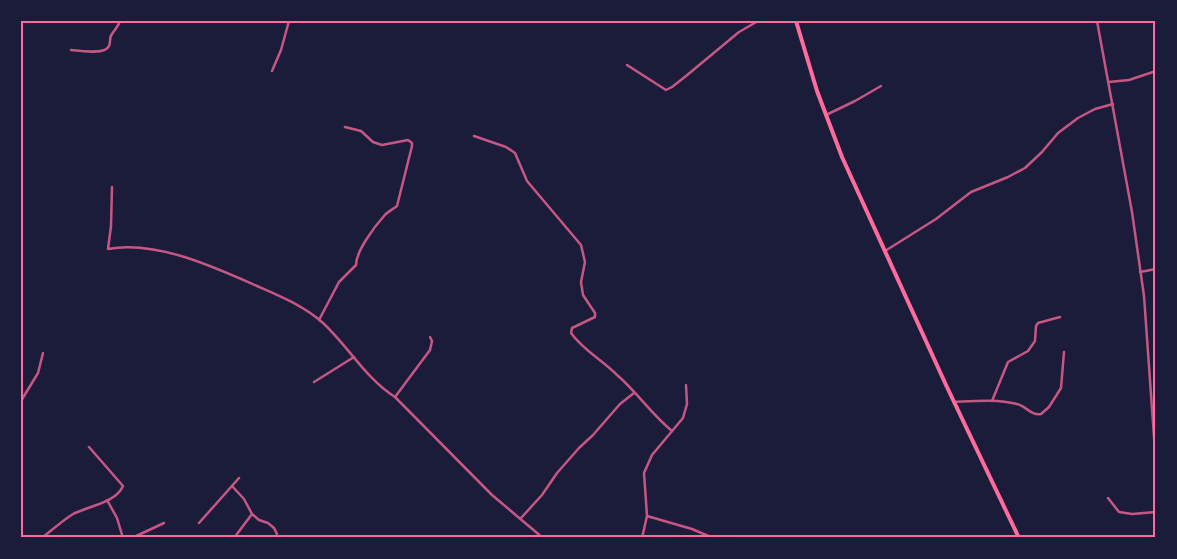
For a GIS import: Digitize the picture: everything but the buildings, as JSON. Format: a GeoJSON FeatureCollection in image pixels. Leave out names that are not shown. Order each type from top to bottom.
{"type":"FeatureCollection","features":[{"type":"Feature","properties":{"kind":"main road"},"geometry":{"type":"LineString","coordinates":[[796,21],[826,115],[842,157],[954,402],[1019,538]]}},
{"type":"Feature","properties":{"kind":"street"},"geometry":{"type":"LineString","coordinates":[[71,50],[90,52],[106,50],[109,46],[111,35],[117,30],[120,21]]}},
{"type":"Feature","properties":{"kind":"street"},"geometry":{"type":"LineString","coordinates":[[272,71],[281,50],[289,21]]}},
{"type":"Feature","properties":{"kind":"street"},"geometry":{"type":"LineString","coordinates":[[627,65],[666,90],[679,82],[739,32],[758,21]]}},
{"type":"Feature","properties":{"kind":"street"},"geometry":{"type":"LineString","coordinates":[[1097,21],[1132,212],[1140,272],[1147,325],[1156,466]]}},
{"type":"Feature","properties":{"kind":"street"},"geometry":{"type":"LineString","coordinates":[[1109,82],[1129,80],[1156,71]]}},
{"type":"Feature","properties":{"kind":"street"},"geometry":{"type":"LineString","coordinates":[[826,115],[856,101],[881,86]]}},
{"type":"Feature","properties":{"kind":"street"},"geometry":{"type":"LineString","coordinates":[[885,251],[936,219],[971,192],[1008,178],[1025,168],[1058,133],[1078,118],[1095,109],[1113,104]]}},
{"type":"Feature","properties":{"kind":"street"},"geometry":{"type":"LineString","coordinates":[[319,320],[339,282],[356,265],[366,240],[385,214],[397,206],[412,146],[412,143],[408,140],[382,145],[373,142],[361,131],[345,127]]}},
{"type":"Feature","properties":{"kind":"street"},"geometry":{"type":"LineString","coordinates":[[474,136],[506,147],[515,153],[530,185],[581,244],[585,262],[581,282],[583,295],[595,313],[595,317],[572,328],[571,333],[578,344],[617,374],[672,431]]}},
{"type":"Feature","properties":{"kind":"street"},"geometry":{"type":"LineString","coordinates":[[112,187],[111,226],[108,249],[132,247],[191,258],[288,300],[319,320],[374,380],[395,397],[492,495],[543,538]]}},
{"type":"Feature","properties":{"kind":"street"},"geometry":{"type":"LineString","coordinates":[[1140,272],[1156,269]]}},
{"type":"Feature","properties":{"kind":"street"},"geometry":{"type":"LineString","coordinates":[[992,401],[1008,362],[1028,351],[1035,341],[1038,323],[1060,317]]}},
{"type":"Feature","properties":{"kind":"street"},"geometry":{"type":"LineString","coordinates":[[395,397],[430,350],[432,342],[430,337]]}},
{"type":"Feature","properties":{"kind":"street"},"geometry":{"type":"LineString","coordinates":[[954,402],[992,401],[1020,404],[1028,411],[1038,415],[1046,411],[1062,388],[1064,352]]}},
{"type":"Feature","properties":{"kind":"street"},"geometry":{"type":"LineString","coordinates":[[21,401],[38,373],[43,353]]}},
{"type":"Feature","properties":{"kind":"street"},"geometry":{"type":"LineString","coordinates":[[314,382],[354,356]]}},
{"type":"Feature","properties":{"kind":"street"},"geometry":{"type":"LineString","coordinates":[[642,538],[647,516],[644,473],[652,455],[683,418],[686,410],[686,385]]}},
{"type":"Feature","properties":{"kind":"street"},"geometry":{"type":"LineString","coordinates":[[521,518],[579,448],[620,404],[634,393]]}},
{"type":"Feature","properties":{"kind":"street"},"geometry":{"type":"LineString","coordinates":[[42,538],[74,514],[121,492],[123,486],[89,446]]}},
{"type":"Feature","properties":{"kind":"street"},"geometry":{"type":"LineString","coordinates":[[198,523],[239,478]]}},
{"type":"Feature","properties":{"kind":"street"},"geometry":{"type":"LineString","coordinates":[[232,486],[244,499],[252,514],[274,528],[277,534],[276,538]]}},
{"type":"Feature","properties":{"kind":"street"},"geometry":{"type":"LineString","coordinates":[[1108,498],[1119,512],[1132,514],[1156,512]]}},
{"type":"Feature","properties":{"kind":"street"},"geometry":{"type":"LineString","coordinates":[[107,500],[117,518],[123,538]]}},
{"type":"Feature","properties":{"kind":"street"},"geometry":{"type":"LineString","coordinates":[[234,538],[252,514]]}},
{"type":"Feature","properties":{"kind":"street"},"geometry":{"type":"LineString","coordinates":[[647,516],[692,529],[713,538]]}},
{"type":"Feature","properties":{"kind":"street"},"geometry":{"type":"LineString","coordinates":[[132,538],[164,523]]}}]}
